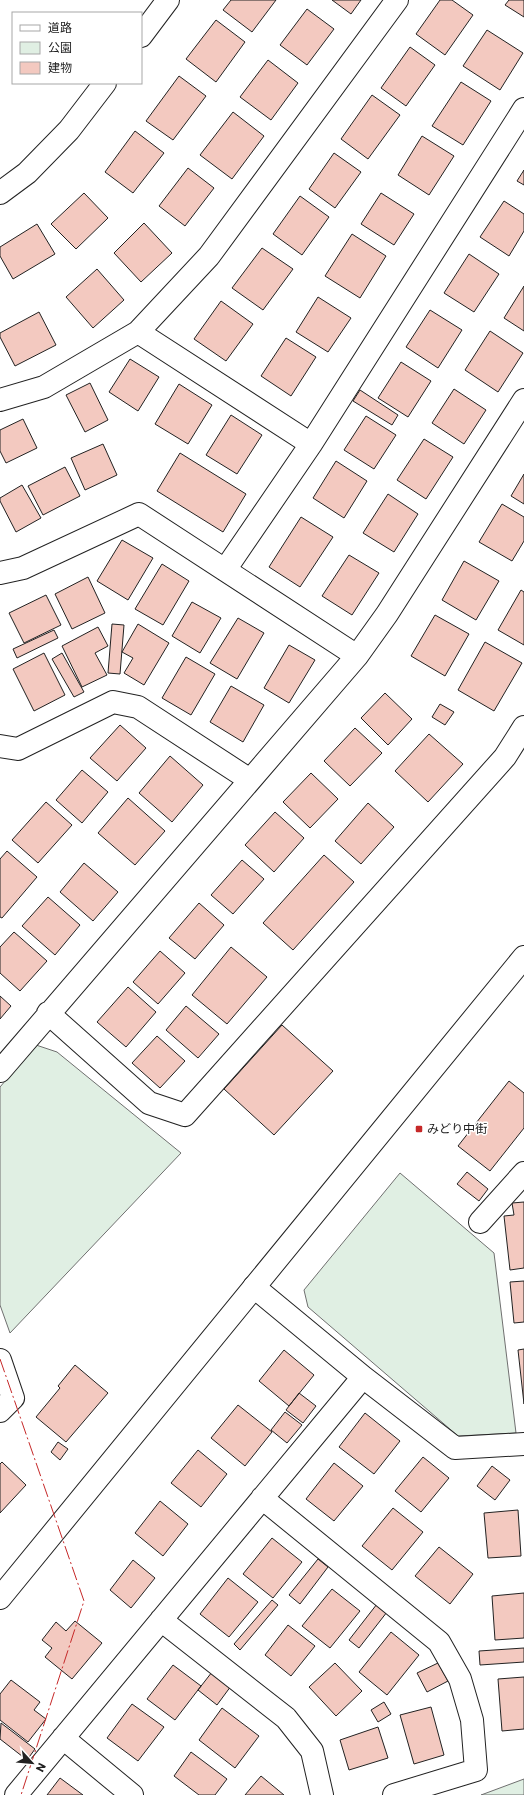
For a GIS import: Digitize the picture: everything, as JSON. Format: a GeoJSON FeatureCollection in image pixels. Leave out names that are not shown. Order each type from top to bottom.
{"type":"FeatureCollection","features":[{"type":"Feature","properties":{"kind":"street"},"geometry":{"type":"LineString","coordinates":[[142,35],[168,0]]}},
{"type":"Feature","properties":{"kind":"street"},"geometry":{"type":"LineString","coordinates":[[0,400],[44,387],[138,332],[209,256],[397,0]]}},
{"type":"Feature","properties":{"kind":"street"},"geometry":{"type":"LineString","coordinates":[[0,192],[27,173],[68,130],[104,84]]}},
{"type":"Feature","properties":{"kind":"street"},"geometry":{"type":"LineString","coordinates":[[225,570],[311,444],[524,109]]}},
{"type":"Feature","properties":{"kind":"street"},"geometry":{"type":"LineString","coordinates":[[138,332],[311,444]]}},
{"type":"Feature","properties":{"kind":"street"},"geometry":{"type":"LineString","coordinates":[[0,1071],[48,1013],[357,656],[386,614],[524,400]]}},
{"type":"Feature","properties":{"kind":"street"},"geometry":{"type":"LineString","coordinates":[[0,573],[23,568],[139,514],[357,656]]}},
{"type":"Feature","properties":{"kind":"street"},"geometry":{"type":"LineString","coordinates":[[0,746],[18,749],[112,702],[138,707],[250,780]]}},
{"type":"Feature","properties":{"kind":"street"},"geometry":{"type":"LineString","coordinates":[[48,1013],[149,1103],[185,1115],[505,758],[524,727]]}},
{"type":"Feature","properties":{"kind":"street"},"geometry":{"type":"LineString","coordinates":[[0,1598],[524,957]]}},
{"type":"Feature","properties":{"kind":"street"},"geometry":{"type":"LineString","coordinates":[[480,1222],[524,1173]]}},
{"type":"Feature","properties":{"kind":"street"},"geometry":{"type":"LineString","coordinates":[[254,1288],[363,1377],[455,1448],[524,1444]]}},
{"type":"Feature","properties":{"kind":"street"},"geometry":{"type":"LineString","coordinates":[[0,1360],[13,1398],[0,1411]]}},
{"type":"Feature","properties":{"kind":"street"},"geometry":{"type":"LineString","coordinates":[[16,1795],[363,1377]]}},
{"type":"Feature","properties":{"kind":"street"},"geometry":{"type":"LineString","coordinates":[[262,1498],[439,1642],[460,1679],[472,1720],[476,1770],[394,1795]]}},
{"type":"Feature","properties":{"kind":"street"},"geometry":{"type":"LineString","coordinates":[[161,1620],[286,1718],[312,1751],[322,1795]]}},
{"type":"Feature","properties":{"kind":"street"},"geometry":{"type":"LineString","coordinates":[[63,1738],[132,1795]]}},
{"type":"Feature","properties":{"kind":"green space"},"geometry":{"type":"Polygon","coordinates":[[[36,1045],[57,1052],[181,1153],[10,1333],[0,1305],[0,1087],[36,1045]]]}},
{"type":"Feature","properties":{"kind":"green space"},"geometry":{"type":"Polygon","coordinates":[[[400,1173],[494,1253],[516,1433],[458,1436],[308,1307],[304,1290],[400,1173]]]}},
{"type":"Feature","properties":{"kind":"green space"},"geometry":{"type":"Polygon","coordinates":[[[524,1779],[524,1795],[481,1795],[524,1779]]]}},
{"type":"Feature","properties":{"kind":"building"},"geometry":{"type":"Polygon","coordinates":[[[231,0],[276,0],[252,32],[223,10],[231,0]]]}},
{"type":"Feature","properties":{"kind":"building"},"geometry":{"type":"Polygon","coordinates":[[[332,0],[361,0],[351,14],[332,0]]]}},
{"type":"Feature","properties":{"kind":"building"},"geometry":{"type":"Polygon","coordinates":[[[440,0],[452,0],[473,15],[445,55],[416,34],[440,0]]]}},
{"type":"Feature","properties":{"kind":"building"},"geometry":{"type":"Polygon","coordinates":[[[509,0],[524,0],[524,17],[505,5],[509,0]]]}},
{"type":"Feature","properties":{"kind":"building"},"geometry":{"type":"Polygon","coordinates":[[[307,9],[334,29],[307,65],[280,45],[307,9]]]}},
{"type":"Feature","properties":{"kind":"building"},"geometry":{"type":"Polygon","coordinates":[[[216,20],[245,42],[216,82],[186,59],[216,20]]]}},
{"type":"Feature","properties":{"kind":"building"},"geometry":{"type":"Polygon","coordinates":[[[487,30],[523,53],[500,90],[463,66],[487,30]]]}},
{"type":"Feature","properties":{"kind":"building"},"geometry":{"type":"Polygon","coordinates":[[[410,47],[435,65],[406,106],[381,88],[410,47]]]}},
{"type":"Feature","properties":{"kind":"building"},"geometry":{"type":"Polygon","coordinates":[[[268,60],[298,83],[271,120],[240,97],[268,60]]]}},
{"type":"Feature","properties":{"kind":"building"},"geometry":{"type":"Polygon","coordinates":[[[179,76],[206,96],[173,140],[146,121],[179,76]]]}},
{"type":"Feature","properties":{"kind":"building"},"geometry":{"type":"Polygon","coordinates":[[[461,82],[491,101],[463,145],[432,126],[461,82]]]}},
{"type":"Feature","properties":{"kind":"building"},"geometry":{"type":"Polygon","coordinates":[[[372,95],[400,115],[368,159],[341,139],[372,95]]]}},
{"type":"Feature","properties":{"kind":"building"},"geometry":{"type":"Polygon","coordinates":[[[233,112],[264,136],[232,179],[200,155],[233,112]]]}},
{"type":"Feature","properties":{"kind":"building"},"geometry":{"type":"Polygon","coordinates":[[[135,131],[164,153],[133,193],[105,172],[135,131]]]}},
{"type":"Feature","properties":{"kind":"building"},"geometry":{"type":"Polygon","coordinates":[[[422,136],[454,156],[429,195],[398,175],[422,136]]]}},
{"type":"Feature","properties":{"kind":"building"},"geometry":{"type":"Polygon","coordinates":[[[334,153],[361,172],[335,208],[309,189],[334,153]]]}},
{"type":"Feature","properties":{"kind":"building"},"geometry":{"type":"Polygon","coordinates":[[[188,168],[214,188],[185,226],[159,206],[188,168]]]}},
{"type":"Feature","properties":{"kind":"building"},"geometry":{"type":"Polygon","coordinates":[[[524,170],[524,185],[517,181],[524,170]]]}},
{"type":"Feature","properties":{"kind":"building"},"geometry":{"type":"Polygon","coordinates":[[[84,193],[108,218],[76,249],[51,224],[84,193]]]}},
{"type":"Feature","properties":{"kind":"building"},"geometry":{"type":"Polygon","coordinates":[[[381,193],[414,214],[394,245],[361,224],[381,193]]]}},
{"type":"Feature","properties":{"kind":"building"},"geometry":{"type":"Polygon","coordinates":[[[300,196],[329,217],[302,255],[273,234],[300,196]]]}},
{"type":"Feature","properties":{"kind":"building"},"geometry":{"type":"Polygon","coordinates":[[[504,201],[524,214],[524,231],[509,256],[480,237],[504,201]]]}},
{"type":"Feature","properties":{"kind":"building"},"geometry":{"type":"Polygon","coordinates":[[[144,223],[172,253],[141,282],[114,253],[144,223]]]}},
{"type":"Feature","properties":{"kind":"building"},"geometry":{"type":"Polygon","coordinates":[[[37,224],[55,254],[13,279],[0,256],[0,247],[37,224]]]}},
{"type":"Feature","properties":{"kind":"building"},"geometry":{"type":"Polygon","coordinates":[[[352,234],[386,256],[360,298],[325,276],[352,234]]]}},
{"type":"Feature","properties":{"kind":"building"},"geometry":{"type":"Polygon","coordinates":[[[262,248],[293,269],[263,310],[232,288],[262,248]]]}},
{"type":"Feature","properties":{"kind":"building"},"geometry":{"type":"Polygon","coordinates":[[[469,254],[499,274],[474,312],[444,293],[469,254]]]}},
{"type":"Feature","properties":{"kind":"building"},"geometry":{"type":"Polygon","coordinates":[[[97,269],[124,300],[93,328],[66,297],[97,269]]]}},
{"type":"Feature","properties":{"kind":"building"},"geometry":{"type":"Polygon","coordinates":[[[524,286],[524,331],[504,318],[524,286]]]}},
{"type":"Feature","properties":{"kind":"building"},"geometry":{"type":"Polygon","coordinates":[[[318,297],[351,318],[328,352],[296,332],[318,297]]]}},
{"type":"Feature","properties":{"kind":"building"},"geometry":{"type":"Polygon","coordinates":[[[221,301],[253,324],[226,361],[194,339],[221,301]]]}},
{"type":"Feature","properties":{"kind":"building"},"geometry":{"type":"Polygon","coordinates":[[[430,310],[462,330],[438,368],[406,347],[430,310]]]}},
{"type":"Feature","properties":{"kind":"building"},"geometry":{"type":"Polygon","coordinates":[[[39,312],[56,345],[15,366],[0,337],[0,333],[39,312]]]}},
{"type":"Feature","properties":{"kind":"building"},"geometry":{"type":"Polygon","coordinates":[[[490,331],[523,353],[498,392],[465,370],[490,331]]]}},
{"type":"Feature","properties":{"kind":"building"},"geometry":{"type":"Polygon","coordinates":[[[286,338],[316,357],[291,396],[261,376],[286,338]]]}},
{"type":"Feature","properties":{"kind":"building"},"geometry":{"type":"Polygon","coordinates":[[[130,359],[159,377],[138,411],[109,392],[130,359]]]}},
{"type":"Feature","properties":{"kind":"building"},"geometry":{"type":"Polygon","coordinates":[[[401,362],[431,381],[408,417],[378,398],[401,362]]]}},
{"type":"Feature","properties":{"kind":"building"},"geometry":{"type":"Polygon","coordinates":[[[90,383],[108,420],[85,432],[66,395],[90,383]]]}},
{"type":"Feature","properties":{"kind":"building"},"geometry":{"type":"Polygon","coordinates":[[[179,384],[212,405],[188,444],[155,424],[179,384]]]}},
{"type":"Feature","properties":{"kind":"building"},"geometry":{"type":"Polygon","coordinates":[[[454,389],[486,410],[464,444],[432,423],[454,389]]]}},
{"type":"Feature","properties":{"kind":"building"},"geometry":{"type":"Polygon","coordinates":[[[360,390],[398,415],[392,425],[353,401],[360,390]]]}},
{"type":"Feature","properties":{"kind":"building"},"geometry":{"type":"Polygon","coordinates":[[[231,415],[262,435],[237,474],[206,455],[231,415]]]}},
{"type":"Feature","properties":{"kind":"building"},"geometry":{"type":"Polygon","coordinates":[[[366,416],[396,435],[374,469],[344,450],[366,416]]]}},
{"type":"Feature","properties":{"kind":"building"},"geometry":{"type":"Polygon","coordinates":[[[23,419],[37,448],[6,463],[0,451],[0,430],[23,419]]]}},
{"type":"Feature","properties":{"kind":"building"},"geometry":{"type":"Polygon","coordinates":[[[424,439],[453,457],[426,499],[397,480],[424,439]]]}},
{"type":"Feature","properties":{"kind":"building"},"geometry":{"type":"Polygon","coordinates":[[[103,444],[117,475],[85,490],[71,458],[103,444]]]}},
{"type":"Feature","properties":{"kind":"building"},"geometry":{"type":"Polygon","coordinates":[[[180,453],[246,494],[223,532],[157,491],[180,453]]]}},
{"type":"Feature","properties":{"kind":"building"},"geometry":{"type":"Polygon","coordinates":[[[336,461],[367,481],[344,518],[313,498],[336,461]]]}},
{"type":"Feature","properties":{"kind":"building"},"geometry":{"type":"Polygon","coordinates":[[[65,467],[80,496],[43,515],[28,486],[65,467]]]}},
{"type":"Feature","properties":{"kind":"building"},"geometry":{"type":"Polygon","coordinates":[[[524,474],[524,504],[511,496],[524,474]]]}},
{"type":"Feature","properties":{"kind":"building"},"geometry":{"type":"Polygon","coordinates":[[[22,485],[41,518],[16,532],[0,501],[0,498],[22,485]]]}},
{"type":"Feature","properties":{"kind":"building"},"geometry":{"type":"Polygon","coordinates":[[[388,494],[418,514],[394,552],[363,533],[388,494]]]}},
{"type":"Feature","properties":{"kind":"building"},"geometry":{"type":"Polygon","coordinates":[[[502,504],[524,517],[524,541],[512,561],[479,542],[502,504]]]}},
{"type":"Feature","properties":{"kind":"building"},"geometry":{"type":"Polygon","coordinates":[[[301,517],[333,537],[300,587],[269,567],[301,517]]]}},
{"type":"Feature","properties":{"kind":"building"},"geometry":{"type":"Polygon","coordinates":[[[122,540],[153,558],[128,600],[97,581],[122,540]]]}},
{"type":"Feature","properties":{"kind":"building"},"geometry":{"type":"Polygon","coordinates":[[[349,555],[379,573],[352,615],[322,596],[349,555]]]}},
{"type":"Feature","properties":{"kind":"building"},"geometry":{"type":"Polygon","coordinates":[[[464,561],[499,581],[476,620],[442,600],[464,561]]]}},
{"type":"Feature","properties":{"kind":"building"},"geometry":{"type":"Polygon","coordinates":[[[162,564],[189,581],[163,625],[135,609],[162,564]]]}},
{"type":"Feature","properties":{"kind":"building"},"geometry":{"type":"Polygon","coordinates":[[[88,577],[105,613],[72,629],[55,594],[88,577]]]}},
{"type":"Feature","properties":{"kind":"building"},"geometry":{"type":"Polygon","coordinates":[[[521,590],[524,592],[524,645],[498,630],[521,590]]]}},
{"type":"Feature","properties":{"kind":"building"},"geometry":{"type":"Polygon","coordinates":[[[46,595],[61,625],[24,643],[9,613],[46,595]]]}},
{"type":"Feature","properties":{"kind":"building"},"geometry":{"type":"Polygon","coordinates":[[[192,602],[221,618],[200,653],[172,636],[192,602]]]}},
{"type":"Feature","properties":{"kind":"building"},"geometry":{"type":"Polygon","coordinates":[[[435,615],[469,634],[445,676],[411,656],[435,615]]]}},
{"type":"Feature","properties":{"kind":"building"},"geometry":{"type":"Polygon","coordinates":[[[238,618],[264,633],[237,679],[210,663],[238,618]]]}},
{"type":"Feature","properties":{"kind":"building"},"geometry":{"type":"Polygon","coordinates":[[[112,624],[124,625],[120,674],[108,673],[112,624]]]}},
{"type":"Feature","properties":{"kind":"building"},"geometry":{"type":"Polygon","coordinates":[[[138,624],[169,643],[144,685],[124,673],[133,658],[122,652],[138,624]]]}},
{"type":"Feature","properties":{"kind":"building"},"geometry":{"type":"Polygon","coordinates":[[[98,627],[108,646],[95,653],[107,675],[82,687],[62,646],[98,627]]]}},
{"type":"Feature","properties":{"kind":"building"},"geometry":{"type":"Polygon","coordinates":[[[54,630],[58,638],[17,658],[13,649],[54,630]]]}},
{"type":"Feature","properties":{"kind":"building"},"geometry":{"type":"Polygon","coordinates":[[[485,642],[522,663],[494,711],[458,690],[485,642]]]}},
{"type":"Feature","properties":{"kind":"building"},"geometry":{"type":"Polygon","coordinates":[[[289,645],[315,660],[289,703],[264,688],[289,645]]]}},
{"type":"Feature","properties":{"kind":"building"},"geometry":{"type":"Polygon","coordinates":[[[44,653],[65,695],[34,711],[13,669],[44,653]]]}},
{"type":"Feature","properties":{"kind":"building"},"geometry":{"type":"Polygon","coordinates":[[[62,653],[84,692],[74,697],[52,659],[62,653]]]}},
{"type":"Feature","properties":{"kind":"building"},"geometry":{"type":"Polygon","coordinates":[[[186,657],[215,674],[191,715],[162,698],[186,657]]]}},
{"type":"Feature","properties":{"kind":"building"},"geometry":{"type":"Polygon","coordinates":[[[231,686],[264,705],[243,742],[210,722],[231,686]]]}},
{"type":"Feature","properties":{"kind":"building"},"geometry":{"type":"Polygon","coordinates":[[[385,693],[412,719],[388,745],[361,718],[385,693]]]}},
{"type":"Feature","properties":{"kind":"building"},"geometry":{"type":"Polygon","coordinates":[[[440,704],[454,712],[445,725],[432,717],[440,704]]]}},
{"type":"Feature","properties":{"kind":"building"},"geometry":{"type":"Polygon","coordinates":[[[120,725],[146,748],[117,781],[90,758],[120,725]]]}},
{"type":"Feature","properties":{"kind":"building"},"geometry":{"type":"Polygon","coordinates":[[[355,728],[382,753],[350,786],[324,761],[355,728]]]}},
{"type":"Feature","properties":{"kind":"building"},"geometry":{"type":"Polygon","coordinates":[[[429,734],[463,764],[428,802],[395,771],[429,734]]]}},
{"type":"Feature","properties":{"kind":"building"},"geometry":{"type":"Polygon","coordinates":[[[170,756],[203,785],[172,822],[139,793],[170,756]]]}},
{"type":"Feature","properties":{"kind":"building"},"geometry":{"type":"Polygon","coordinates":[[[82,770],[108,792],[82,823],[56,800],[82,770]]]}},
{"type":"Feature","properties":{"kind":"building"},"geometry":{"type":"Polygon","coordinates":[[[311,773],[338,799],[310,828],[283,802],[311,773]]]}},
{"type":"Feature","properties":{"kind":"building"},"geometry":{"type":"Polygon","coordinates":[[[128,798],[165,831],[135,865],[98,833],[128,798]]]}},
{"type":"Feature","properties":{"kind":"building"},"geometry":{"type":"Polygon","coordinates":[[[46,802],[72,825],[38,863],[12,840],[46,802]]]}},
{"type":"Feature","properties":{"kind":"building"},"geometry":{"type":"Polygon","coordinates":[[[368,803],[394,827],[361,864],[335,841],[368,803]]]}},
{"type":"Feature","properties":{"kind":"building"},"geometry":{"type":"Polygon","coordinates":[[[275,812],[304,838],[274,872],[245,845],[275,812]]]}},
{"type":"Feature","properties":{"kind":"building"},"geometry":{"type":"Polygon","coordinates":[[[7,851],[37,877],[2,918],[0,917],[0,859],[7,851]]]}},
{"type":"Feature","properties":{"kind":"building"},"geometry":{"type":"Polygon","coordinates":[[[324,855],[354,882],[293,950],[263,923],[324,855]]]}},
{"type":"Feature","properties":{"kind":"building"},"geometry":{"type":"Polygon","coordinates":[[[242,860],[264,879],[233,914],[211,895],[242,860]]]}},
{"type":"Feature","properties":{"kind":"building"},"geometry":{"type":"Polygon","coordinates":[[[84,863],[118,892],[93,921],[60,892],[84,863]]]}},
{"type":"Feature","properties":{"kind":"building"},"geometry":{"type":"Polygon","coordinates":[[[48,897],[80,925],[55,955],[22,926],[48,897]]]}},
{"type":"Feature","properties":{"kind":"building"},"geometry":{"type":"Polygon","coordinates":[[[199,903],[224,925],[195,959],[169,938],[199,903]]]}},
{"type":"Feature","properties":{"kind":"building"},"geometry":{"type":"Polygon","coordinates":[[[14,932],[47,961],[20,991],[0,973],[0,947],[14,932]]]}},
{"type":"Feature","properties":{"kind":"building"},"geometry":{"type":"Polygon","coordinates":[[[231,947],[267,977],[227,1024],[192,995],[231,947]]]}},
{"type":"Feature","properties":{"kind":"building"},"geometry":{"type":"Polygon","coordinates":[[[160,951],[185,973],[158,1004],[133,982],[160,951]]]}},
{"type":"Feature","properties":{"kind":"building"},"geometry":{"type":"Polygon","coordinates":[[[128,987],[156,1012],[126,1047],[97,1022],[128,987]]]}},
{"type":"Feature","properties":{"kind":"building"},"geometry":{"type":"Polygon","coordinates":[[[0,996],[11,1006],[0,1019],[0,996]]]}},
{"type":"Feature","properties":{"kind":"building"},"geometry":{"type":"Polygon","coordinates":[[[186,1006],[219,1034],[198,1058],[166,1030],[186,1006]]]}},
{"type":"Feature","properties":{"kind":"building"},"geometry":{"type":"Polygon","coordinates":[[[282,1025],[333,1071],[274,1135],[224,1089],[282,1025]]]}},
{"type":"Feature","properties":{"kind":"building"},"geometry":{"type":"Polygon","coordinates":[[[157,1036],[185,1061],[160,1088],[132,1063],[157,1036]]]}},
{"type":"Feature","properties":{"kind":"building"},"geometry":{"type":"Polygon","coordinates":[[[509,1081],[524,1093],[524,1128],[490,1171],[458,1146],[509,1081]]]}},
{"type":"Feature","properties":{"kind":"building"},"geometry":{"type":"Polygon","coordinates":[[[467,1172],[488,1189],[479,1201],[457,1184],[467,1172]]]}},
{"type":"Feature","properties":{"kind":"building"},"geometry":{"type":"Polygon","coordinates":[[[524,1202],[524,1268],[510,1270],[504,1216],[514,1215],[512,1203],[524,1202]]]}},
{"type":"Feature","properties":{"kind":"building"},"geometry":{"type":"Polygon","coordinates":[[[524,1281],[524,1322],[514,1323],[510,1282],[524,1281]]]}},
{"type":"Feature","properties":{"kind":"building"},"geometry":{"type":"Polygon","coordinates":[[[524,1349],[524,1404],[518,1350],[524,1349]]]}},
{"type":"Feature","properties":{"kind":"building"},"geometry":{"type":"Polygon","coordinates":[[[284,1350],[314,1375],[289,1406],[259,1381],[284,1350]]]}},
{"type":"Feature","properties":{"kind":"building"},"geometry":{"type":"Polygon","coordinates":[[[75,1365],[108,1393],[66,1442],[36,1417],[60,1388],[58,1386],[75,1365]]]}},
{"type":"Feature","properties":{"kind":"building"},"geometry":{"type":"Polygon","coordinates":[[[299,1393],[316,1406],[303,1423],[286,1410],[299,1393]]]}},
{"type":"Feature","properties":{"kind":"building"},"geometry":{"type":"Polygon","coordinates":[[[238,1405],[272,1432],[245,1466],[211,1438],[238,1405]]]}},
{"type":"Feature","properties":{"kind":"building"},"geometry":{"type":"Polygon","coordinates":[[[285,1412],[302,1425],[287,1443],[271,1430],[285,1412]]]}},
{"type":"Feature","properties":{"kind":"building"},"geometry":{"type":"Polygon","coordinates":[[[365,1413],[400,1441],[374,1474],[339,1447],[365,1413]]]}},
{"type":"Feature","properties":{"kind":"building"},"geometry":{"type":"Polygon","coordinates":[[[58,1442],[68,1449],[60,1460],[51,1452],[58,1442]]]}},
{"type":"Feature","properties":{"kind":"building"},"geometry":{"type":"Polygon","coordinates":[[[198,1450],[227,1474],[201,1507],[171,1483],[198,1450]]]}},
{"type":"Feature","properties":{"kind":"building"},"geometry":{"type":"Polygon","coordinates":[[[423,1457],[449,1478],[421,1512],[395,1491],[423,1457]]]}},
{"type":"Feature","properties":{"kind":"building"},"geometry":{"type":"Polygon","coordinates":[[[2,1462],[26,1485],[0,1513],[0,1464],[2,1462]]]}},
{"type":"Feature","properties":{"kind":"building"},"geometry":{"type":"Polygon","coordinates":[[[334,1463],[363,1486],[334,1521],[306,1499],[334,1463]]]}},
{"type":"Feature","properties":{"kind":"building"},"geometry":{"type":"Polygon","coordinates":[[[492,1466],[510,1480],[495,1500],[477,1486],[492,1466]]]}},
{"type":"Feature","properties":{"kind":"building"},"geometry":{"type":"Polygon","coordinates":[[[160,1501],[188,1524],[163,1556],[135,1533],[160,1501]]]}},
{"type":"Feature","properties":{"kind":"building"},"geometry":{"type":"Polygon","coordinates":[[[393,1508],[423,1532],[392,1570],[362,1546],[393,1508]]]}},
{"type":"Feature","properties":{"kind":"building"},"geometry":{"type":"Polygon","coordinates":[[[518,1510],[521,1556],[488,1558],[484,1513],[518,1510]]]}},
{"type":"Feature","properties":{"kind":"building"},"geometry":{"type":"Polygon","coordinates":[[[272,1538],[302,1562],[273,1598],[243,1574],[272,1538]]]}},
{"type":"Feature","properties":{"kind":"building"},"geometry":{"type":"Polygon","coordinates":[[[439,1547],[473,1574],[450,1604],[415,1576],[439,1547]]]}},
{"type":"Feature","properties":{"kind":"building"},"geometry":{"type":"Polygon","coordinates":[[[318,1559],[328,1567],[300,1604],[289,1595],[318,1559]]]}},
{"type":"Feature","properties":{"kind":"building"},"geometry":{"type":"Polygon","coordinates":[[[133,1560],[155,1578],[131,1608],[110,1590],[133,1560]]]}},
{"type":"Feature","properties":{"kind":"building"},"geometry":{"type":"Polygon","coordinates":[[[228,1578],[258,1602],[229,1637],[200,1614],[228,1578]]]}},
{"type":"Feature","properties":{"kind":"building"},"geometry":{"type":"Polygon","coordinates":[[[332,1589],[360,1611],[330,1648],[302,1626],[332,1589]]]}},
{"type":"Feature","properties":{"kind":"building"},"geometry":{"type":"Polygon","coordinates":[[[524,1593],[524,1638],[495,1640],[492,1596],[524,1593]]]}},
{"type":"Feature","properties":{"kind":"building"},"geometry":{"type":"Polygon","coordinates":[[[272,1600],[278,1605],[240,1650],[234,1644],[272,1600]]]}},
{"type":"Feature","properties":{"kind":"building"},"geometry":{"type":"Polygon","coordinates":[[[377,1604],[387,1612],[359,1648],[349,1640],[377,1604]]]}},
{"type":"Feature","properties":{"kind":"building"},"geometry":{"type":"Polygon","coordinates":[[[75,1621],[102,1643],[72,1679],[45,1657],[52,1648],[42,1640],[56,1622],[66,1631],[75,1621]]]}},
{"type":"Feature","properties":{"kind":"building"},"geometry":{"type":"Polygon","coordinates":[[[288,1625],[315,1646],[291,1676],[265,1655],[288,1625]]]}},
{"type":"Feature","properties":{"kind":"building"},"geometry":{"type":"Polygon","coordinates":[[[391,1632],[419,1655],[387,1695],[359,1672],[391,1632]]]}},
{"type":"Feature","properties":{"kind":"building"},"geometry":{"type":"Polygon","coordinates":[[[524,1648],[524,1662],[480,1665],[479,1651],[524,1648]]]}},
{"type":"Feature","properties":{"kind":"building"},"geometry":{"type":"Polygon","coordinates":[[[335,1663],[362,1691],[336,1716],[309,1687],[335,1663]]]}},
{"type":"Feature","properties":{"kind":"building"},"geometry":{"type":"Polygon","coordinates":[[[438,1663],[448,1681],[427,1692],[417,1673],[438,1663]]]}},
{"type":"Feature","properties":{"kind":"building"},"geometry":{"type":"Polygon","coordinates":[[[173,1665],[201,1686],[175,1720],[147,1699],[173,1665]]]}},
{"type":"Feature","properties":{"kind":"building"},"geometry":{"type":"Polygon","coordinates":[[[212,1672],[231,1686],[217,1705],[198,1690],[212,1672]]]}},
{"type":"Feature","properties":{"kind":"building"},"geometry":{"type":"Polygon","coordinates":[[[524,1677],[524,1729],[502,1731],[498,1679],[524,1677]]]}},
{"type":"Feature","properties":{"kind":"building"},"geometry":{"type":"Polygon","coordinates":[[[11,1680],[40,1702],[34,1710],[46,1719],[28,1742],[0,1720],[0,1694],[11,1680]]]}},
{"type":"Feature","properties":{"kind":"building"},"geometry":{"type":"Polygon","coordinates":[[[384,1702],[391,1714],[378,1722],[371,1710],[384,1702]]]}},
{"type":"Feature","properties":{"kind":"building"},"geometry":{"type":"Polygon","coordinates":[[[132,1704],[164,1727],[138,1761],[107,1738],[132,1704]]]}},
{"type":"Feature","properties":{"kind":"building"},"geometry":{"type":"Polygon","coordinates":[[[431,1707],[444,1755],[414,1764],[400,1715],[431,1707]]]}},
{"type":"Feature","properties":{"kind":"building"},"geometry":{"type":"Polygon","coordinates":[[[222,1708],[259,1736],[235,1768],[199,1740],[222,1708]]]}},
{"type":"Feature","properties":{"kind":"building"},"geometry":{"type":"Polygon","coordinates":[[[1,1723],[35,1749],[27,1760],[0,1739],[1,1723]]]}},
{"type":"Feature","properties":{"kind":"building"},"geometry":{"type":"Polygon","coordinates":[[[378,1727],[388,1758],[349,1770],[340,1740],[378,1727]]]}},
{"type":"Feature","properties":{"kind":"building"},"geometry":{"type":"Polygon","coordinates":[[[191,1752],[227,1779],[215,1795],[199,1795],[174,1776],[191,1752]]]}},
{"type":"Feature","properties":{"kind":"building"},"geometry":{"type":"Polygon","coordinates":[[[261,1776],[284,1795],[245,1795],[261,1776]]]}},
{"type":"Feature","properties":{"kind":"building"},"geometry":{"type":"Polygon","coordinates":[[[60,1778],[83,1795],[47,1795],[60,1778]]]}},
{"type":"Feature","properties":{"kind":"power"},"geometry":{"type":"LineString","coordinates":[[0,1359],[84,1601],[21,1795]]}},
{"type":"Feature","properties":{"kind":"place","name":"みどり中街"},"geometry":{"type":"Point","coordinates":[419,1129]}}]}
